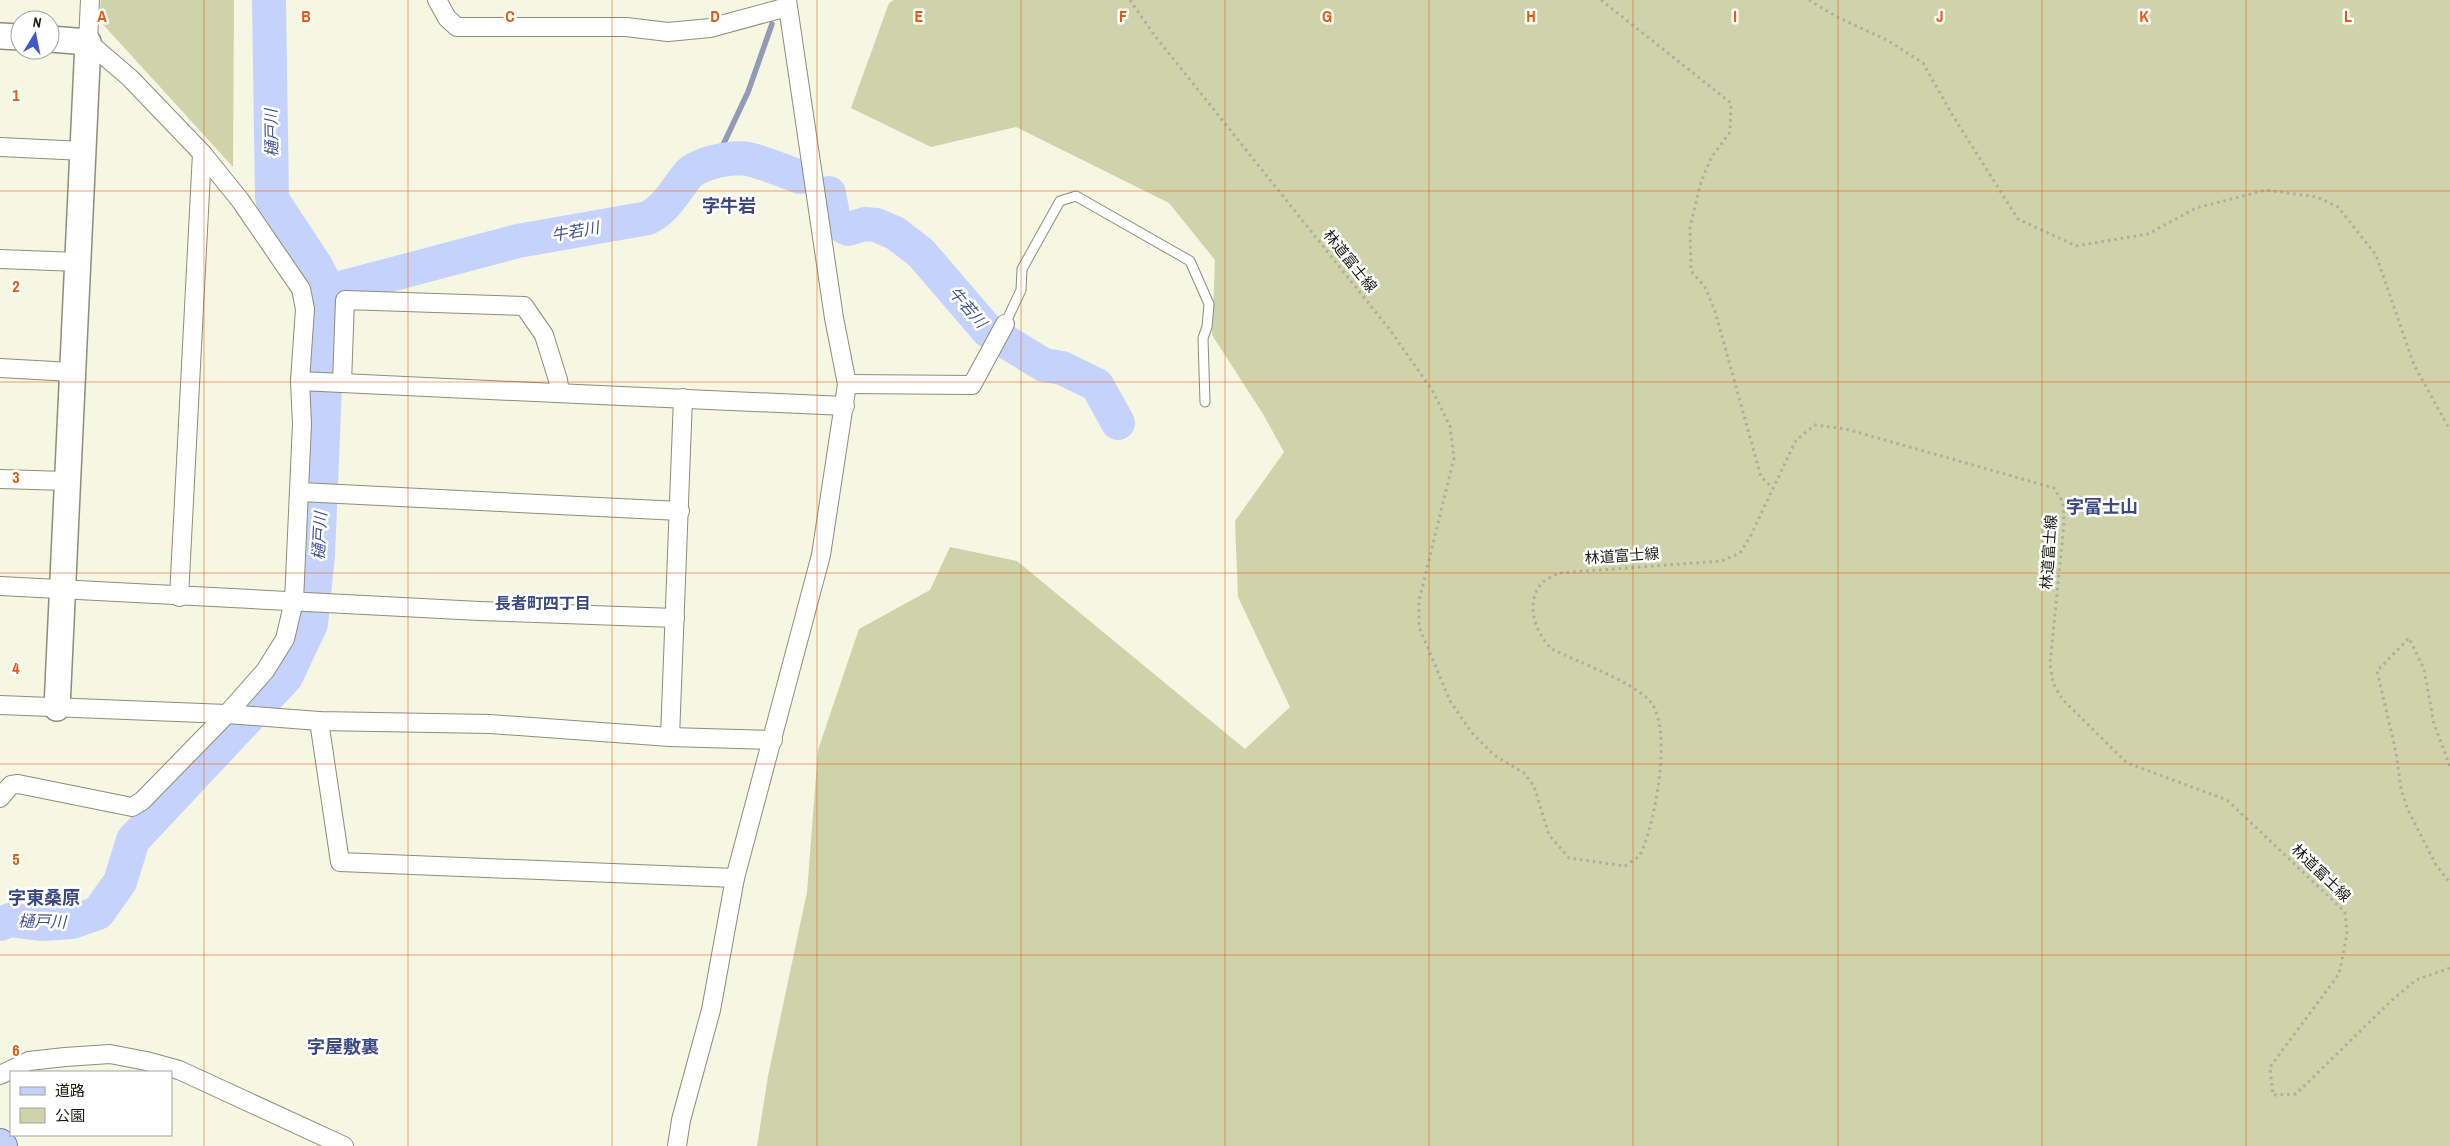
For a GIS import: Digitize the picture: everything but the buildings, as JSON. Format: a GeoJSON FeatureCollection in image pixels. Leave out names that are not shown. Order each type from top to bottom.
{"type":"FeatureCollection","features":[{"type":"Feature","properties":{"kind":"main road"},"geometry":{"type":"LineString","coordinates":[[0,1143],[3,1146]]}},
{"type":"Feature","properties":{"kind":"street"},"geometry":{"type":"LineString","coordinates":[[57,708],[66,481],[84,151],[90,0]]}},
{"type":"Feature","properties":{"kind":"street"},"geometry":{"type":"LineString","coordinates":[[437,0],[447,18],[457,27],[608,26],[668,32],[710,28],[787,4],[834,318],[847,384],[845,406],[821,555],[736,878],[711,1010],[681,1120],[677,1146]]}},
{"type":"Feature","properties":{"kind":"street"},"geometry":{"type":"LineString","coordinates":[[0,798],[11,785],[18,784],[132,808],[142,801],[227,714],[265,671],[285,639],[294,601],[302,424],[300,381],[305,309],[301,289],[240,200],[202,153],[130,78],[88,42],[60,40]]}},
{"type":"Feature","properties":{"kind":"street"},"geometry":{"type":"LineString","coordinates":[[0,146],[84,151]]}},
{"type":"Feature","properties":{"kind":"street"},"geometry":{"type":"LineString","coordinates":[[179,597],[202,153]]}},
{"type":"Feature","properties":{"kind":"street"},"geometry":{"type":"LineString","coordinates":[[0,259],[78,262]]}},
{"type":"Feature","properties":{"kind":"street"},"geometry":{"type":"LineString","coordinates":[[340,383],[345,300],[524,306],[544,335],[558,380],[560,393]]}},
{"type":"Feature","properties":{"kind":"street"},"geometry":{"type":"LineString","coordinates":[[847,384],[972,385],[1005,324]]}},
{"type":"Feature","properties":{"kind":"street"},"geometry":{"type":"LineString","coordinates":[[0,368],[72,372]]}},
{"type":"Feature","properties":{"kind":"street"},"geometry":{"type":"LineString","coordinates":[[300,381],[845,406]]}},
{"type":"Feature","properties":{"kind":"street"},"geometry":{"type":"LineString","coordinates":[[670,737],[683,398]]}},
{"type":"Feature","properties":{"kind":"street"},"geometry":{"type":"LineString","coordinates":[[0,479],[66,481]]}},
{"type":"Feature","properties":{"kind":"street"},"geometry":{"type":"LineString","coordinates":[[300,492],[680,511]]}},
{"type":"Feature","properties":{"kind":"street"},"geometry":{"type":"LineString","coordinates":[[0,586],[179,597],[675,618]]}},
{"type":"Feature","properties":{"kind":"street"},"geometry":{"type":"LineString","coordinates":[[0,705],[227,714],[319,721],[490,724],[670,737],[773,740]]}},
{"type":"Feature","properties":{"kind":"street"},"geometry":{"type":"LineString","coordinates":[[319,721],[340,862],[736,878]]}},
{"type":"Feature","properties":{"kind":"street"},"geometry":{"type":"LineString","coordinates":[[0,1075],[29,1062],[65,1057],[110,1054],[137,1059],[179,1070],[344,1146]]}},
{"type":"Feature","properties":{"kind":"lane"},"geometry":{"type":"LineString","coordinates":[[1005,324],[1021,290],[1022,269],[1060,201],[1076,196],[1190,260],[1209,304],[1207,326],[1203,338],[1204,402]]}},
{"type":"Feature","properties":{"kind":"path","name":"林道富士線"},"geometry":{"type":"LineString","coordinates":[[1130,0],[1155,36],[1390,330],[1432,390],[1450,426],[1454,458],[1419,601],[1419,627],[1450,702],[1472,733],[1494,755],[1524,773],[1534,786],[1549,835],[1569,858],[1625,866],[1639,856],[1657,800],[1662,735],[1658,715],[1650,702],[1637,690],[1552,649],[1542,639],[1532,606],[1542,583],[1558,573],[1722,561],[1740,553],[1751,535],[1796,440],[1816,425],[1846,429],[2054,488],[2063,503],[2064,523],[2050,664],[2053,683],[2062,699],[2127,763],[2227,800],[2345,912],[2347,934],[2339,974],[2270,1068],[2273,1095],[2296,1094],[2392,1000],[2416,980],[2450,968]]}},
{"type":"Feature","properties":{"kind":"path"},"geometry":{"type":"LineString","coordinates":[[1601,0],[1731,103],[1730,132],[1711,158],[1698,191],[1690,227],[1691,271],[1705,288],[1715,312],[1761,477],[1773,488]]}},
{"type":"Feature","properties":{"kind":"path"},"geometry":{"type":"LineString","coordinates":[[1809,0],[1837,17],[1887,40],[1923,63],[1953,116],[2018,219],[2076,246],[2148,234],[2196,208],[2266,190],[2317,197],[2338,207],[2376,255],[2414,365],[2450,430]]}},
{"type":"Feature","properties":{"kind":"path"},"geometry":{"type":"LineString","coordinates":[[2450,766],[2434,724],[2424,669],[2409,638],[2377,671],[2396,752],[2401,789],[2408,810],[2436,865],[2450,883]]}},
{"type":"Feature","properties":{"kind":"green space"},"geometry":{"type":"Polygon","coordinates":[[[101,0],[234,0],[233,167],[99,20],[101,0]]]}},
{"type":"Feature","properties":{"kind":"green space"},"geometry":{"type":"Polygon","coordinates":[[[894,0],[2450,0],[2450,1146],[757,1146],[768,1076],[807,892],[818,750],[859,629],[930,590],[950,547],[1017,561],[1245,749],[1290,707],[1238,597],[1235,521],[1284,452],[1263,414],[1212,335],[1215,260],[1169,203],[1016,127],[931,147],[851,108],[889,3],[894,0]]]}},
{"type":"Feature","properties":{"kind":"waterway","name":"樋戸川"},"geometry":{"type":"LineString","coordinates":[[0,924],[10,920],[43,924],[72,922],[98,913],[120,882],[133,840],[286,677],[311,624],[318,555],[329,291],[316,266],[272,199],[269,0]]}},
{"type":"Feature","properties":{"kind":"waterway"},"geometry":{"type":"LineString","coordinates":[[715,162],[748,92],[772,24]]}},
{"type":"Feature","properties":{"kind":"waterway","name":"牛若川"},"geometry":{"type":"LineString","coordinates":[[329,291],[518,241],[648,218],[665,205],[692,171],[706,164],[741,158],[768,165],[800,177]]}},
{"type":"Feature","properties":{"kind":"waterway","name":"牛若川"},"geometry":{"type":"LineString","coordinates":[[829,193],[834,221],[848,229],[865,224],[876,225],[895,233],[921,253],[988,331],[1044,365],[1062,368],[1097,385],[1118,423]]}},
{"type":"Feature","properties":{"kind":"district","name":"字牛岩"},"geometry":{"type":"Point","coordinates":[729,206]}},
{"type":"Feature","properties":{"kind":"district","name":"字富士山"},"geometry":{"type":"Point","coordinates":[2102,507]}},
{"type":"Feature","properties":{"kind":"district","name":"長者町四丁目"},"geometry":{"type":"Point","coordinates":[543,603]}},
{"type":"Feature","properties":{"kind":"district","name":"字東桑原"},"geometry":{"type":"Point","coordinates":[44,898]}},
{"type":"Feature","properties":{"kind":"district","name":"字屋敷裏"},"geometry":{"type":"Point","coordinates":[343,1047]}}]}
